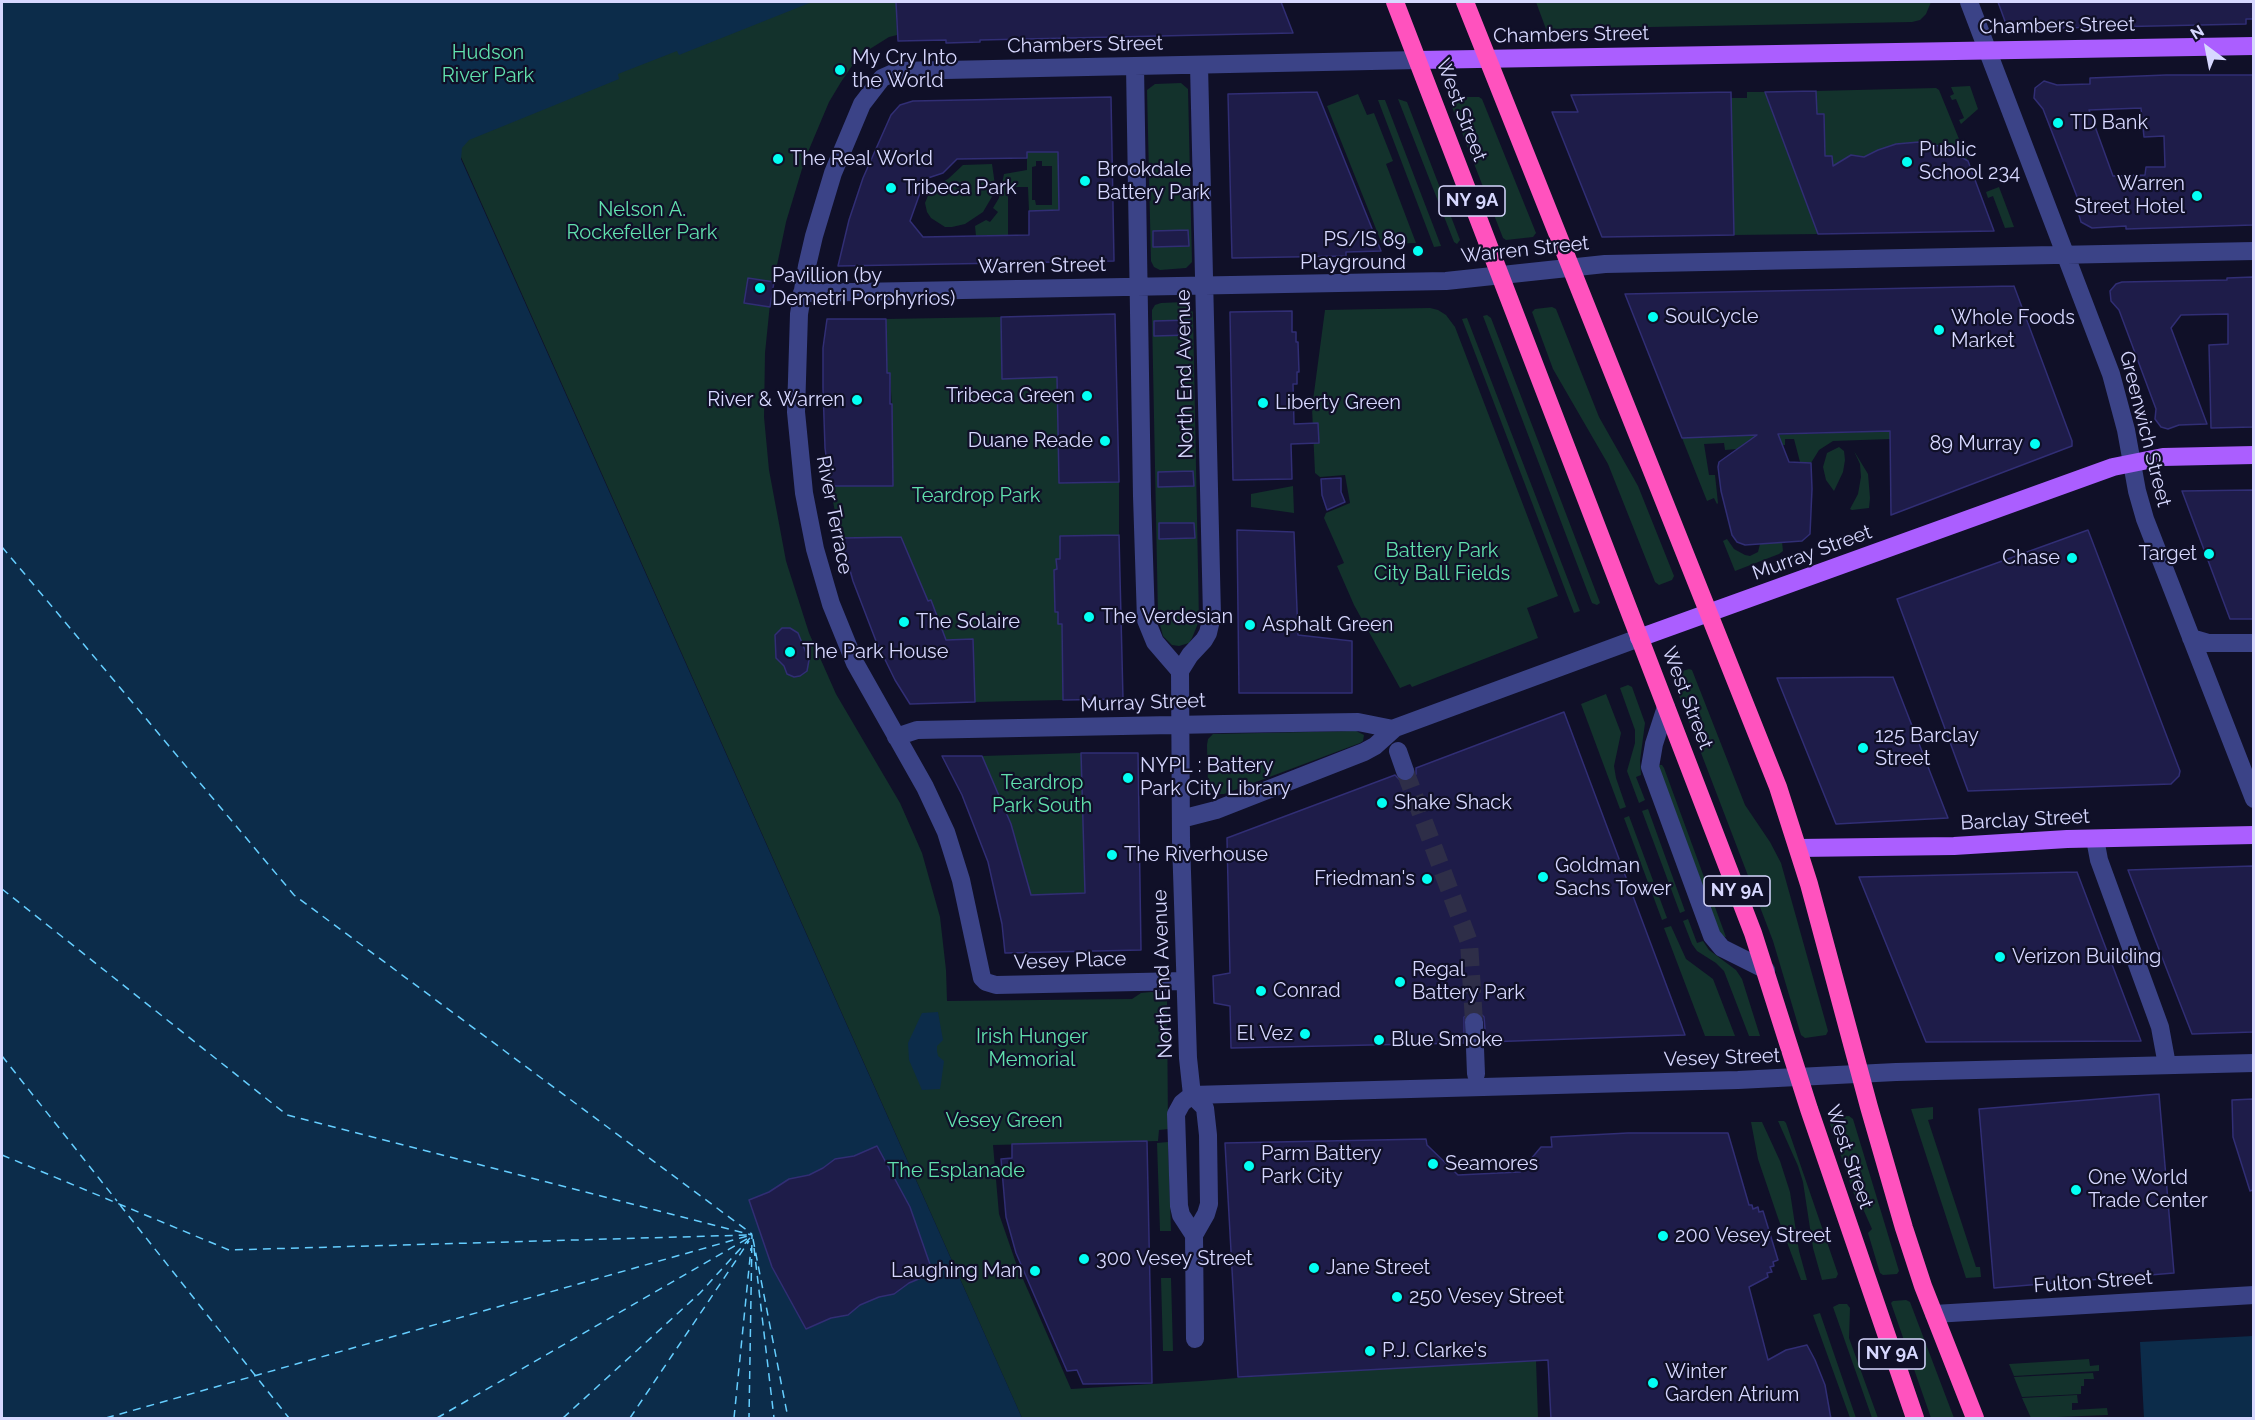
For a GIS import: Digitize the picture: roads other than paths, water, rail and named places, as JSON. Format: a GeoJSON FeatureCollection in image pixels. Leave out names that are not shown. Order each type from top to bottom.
{"type":"FeatureCollection","features":[{"type":"Feature","properties":{"kind":"highway","name":"West Street"},"geometry":{"type":"LineString","coordinates":[[1395,2],[1741,901],[1766,970],[1798,1078],[1915,1419]]}},
{"type":"Feature","properties":{"kind":"highway","name":"West Street"},"geometry":{"type":"LineString","coordinates":[[1465,2],[1778,787],[1798,848],[1904,1228],[1934,1314],[1975,1419]]}},
{"type":"Feature","properties":{"kind":"main road","name":"Chambers Street"},"geometry":{"type":"LineString","coordinates":[[1418,60],[2253,46]]}},
{"type":"Feature","properties":{"kind":"main road","name":"Murray Street"},"geometry":{"type":"LineString","coordinates":[[1640,638],[2086,477],[2132,463],[2163,457],[2253,455]]}},
{"type":"Feature","properties":{"kind":"main road","name":"Barclay Street"},"geometry":{"type":"LineString","coordinates":[[1798,848],[1954,846],[2095,839],[2253,835]]}},
{"type":"Feature","properties":{"kind":"street","name":"Greenwich Street"},"geometry":{"type":"LineString","coordinates":[[1970,2],[2111,374],[2145,519],[2253,799]]}},
{"type":"Feature","properties":{"kind":"street","name":"Chambers Street"},"geometry":{"type":"LineString","coordinates":[[890,74],[914,70],[1418,60]]}},
{"type":"Feature","properties":{"kind":"street","name":"North End Avenue"},"geometry":{"type":"LineString","coordinates":[[1195,1339],[1194,1235],[1209,1204],[1207,1112],[1192,1095],[1185,981],[1180,671],[1204,640],[1211,626],[1212,616],[1199,65]]}},
{"type":"Feature","properties":{"kind":"street"},"geometry":{"type":"LineString","coordinates":[[1135,66],[1146,620],[1155,642],[1180,671]]}},
{"type":"Feature","properties":{"kind":"street","name":"River Terrace"},"geometry":{"type":"LineString","coordinates":[[890,74],[872,89],[862,104],[823,204],[802,293],[797,352],[796,412],[804,493],[815,549],[843,635],[896,737],[926,787],[946,832],[962,880],[976,955]]}},
{"type":"Feature","properties":{"kind":"street","name":"Warren Street"},"geometry":{"type":"LineString","coordinates":[[802,293],[1446,281],[1605,264],[2253,251]]}},
{"type":"Feature","properties":{"kind":"street","name":"Murray Street"},"geometry":{"type":"LineString","coordinates":[[1181,819],[1216,810],[1364,752],[1375,746],[1393,729],[1640,638]]}},
{"type":"Feature","properties":{"kind":"street"},"geometry":{"type":"LineString","coordinates":[[2191,638],[2208,643],[2253,643]]}},
{"type":"Feature","properties":{"kind":"street"},"geometry":{"type":"LineString","coordinates":[[1666,707],[1654,744],[1650,767],[1712,936],[1722,948],[1766,970]]}},
{"type":"Feature","properties":{"kind":"street","name":"Murray Street"},"geometry":{"type":"LineString","coordinates":[[896,737],[918,730],[1358,722],[1393,729]]}},
{"type":"Feature","properties":{"kind":"street"},"geometry":{"type":"LineString","coordinates":[[1398,751],[1405,771]]}},
{"type":"Feature","properties":{"kind":"street"},"geometry":{"type":"LineString","coordinates":[[2095,839],[2099,860],[2160,1027],[2168,1065]]}},
{"type":"Feature","properties":{"kind":"street","name":"Vesey Place"},"geometry":{"type":"LineString","coordinates":[[976,955],[982,978],[996,985],[1185,981]]}},
{"type":"Feature","properties":{"kind":"street"},"geometry":{"type":"LineString","coordinates":[[1474,1022],[1476,1074]]}},
{"type":"Feature","properties":{"kind":"street","name":"Vesey Street"},"geometry":{"type":"LineString","coordinates":[[1192,1095],[2253,1063]]}},
{"type":"Feature","properties":{"kind":"street","name":"North End Avenue"},"geometry":{"type":"LineString","coordinates":[[1192,1095],[1182,1103],[1176,1114],[1179,1206],[1181,1215],[1194,1235]]}},
{"type":"Feature","properties":{"kind":"street","name":"Fulton Street"},"geometry":{"type":"LineString","coordinates":[[1934,1314],[2253,1294]]}},
{"type":"Feature","properties":{"kind":"water"},"geometry":{"type":"Polygon","coordinates":[[[2,2],[812,2],[679,55],[677,51],[618,74],[619,79],[469,140],[462,148],[461,159],[1022,1418],[2,1418],[2,2]]]}},
{"type":"Feature","properties":{"kind":"water"},"geometry":{"type":"Polygon","coordinates":[[[938,1012],[943,1040],[937,1046],[937,1051],[938,1056],[944,1061],[940,1089],[922,1090],[909,1060],[908,1043],[922,1013],[938,1012]]]}},
{"type":"Feature","properties":{"kind":"water"},"geometry":{"type":"Polygon","coordinates":[[[2253,1336],[2253,1418],[2144,1418],[2140,1342],[2253,1336]]]}},
{"type":"Feature","properties":{"kind":"tunnel"},"geometry":{"type":"LineString","coordinates":[[1405,771],[1469,942],[1474,1022]]}},
{"type":"Feature","properties":{"kind":"place","name":"My Cry Into the World"},"geometry":{"type":"Point","coordinates":[840,70]}},
{"type":"Feature","properties":{"kind":"place","name":"TD Bank"},"geometry":{"type":"Point","coordinates":[2058,123]}},
{"type":"Feature","properties":{"kind":"place","name":"The Real World"},"geometry":{"type":"Point","coordinates":[778,159]}},
{"type":"Feature","properties":{"kind":"place","name":"Public School 234"},"geometry":{"type":"Point","coordinates":[1907,162]}},
{"type":"Feature","properties":{"kind":"place","name":"Brookdale Battery Park"},"geometry":{"type":"Point","coordinates":[1085,181]}},
{"type":"Feature","properties":{"kind":"place","name":"Tribeca Park"},"geometry":{"type":"Point","coordinates":[891,188]}},
{"type":"Feature","properties":{"kind":"place","name":"Warren Street Hotel"},"geometry":{"type":"Point","coordinates":[2197,196]}},
{"type":"Feature","properties":{"kind":"place","name":"PS/IS 89 Playground"},"geometry":{"type":"Point","coordinates":[1418,251]}},
{"type":"Feature","properties":{"kind":"place","name":"Pavillion (by Demetri Porphyrios)"},"geometry":{"type":"Point","coordinates":[760,288]}},
{"type":"Feature","properties":{"kind":"place","name":"SoulCycle"},"geometry":{"type":"Point","coordinates":[1653,317]}},
{"type":"Feature","properties":{"kind":"place","name":"Whole Foods Market"},"geometry":{"type":"Point","coordinates":[1939,330]}},
{"type":"Feature","properties":{"kind":"place","name":"Tribeca Green"},"geometry":{"type":"Point","coordinates":[1087,396]}},
{"type":"Feature","properties":{"kind":"place","name":"River & Warren"},"geometry":{"type":"Point","coordinates":[857,400]}},
{"type":"Feature","properties":{"kind":"place","name":"Liberty Green"},"geometry":{"type":"Point","coordinates":[1263,403]}},
{"type":"Feature","properties":{"kind":"place","name":"Duane Reade"},"geometry":{"type":"Point","coordinates":[1105,441]}},
{"type":"Feature","properties":{"kind":"place","name":"89 Murray"},"geometry":{"type":"Point","coordinates":[2035,444]}},
{"type":"Feature","properties":{"kind":"place","name":"Target"},"geometry":{"type":"Point","coordinates":[2209,554]}},
{"type":"Feature","properties":{"kind":"place","name":"Chase"},"geometry":{"type":"Point","coordinates":[2072,558]}},
{"type":"Feature","properties":{"kind":"place","name":"The Verdesian"},"geometry":{"type":"Point","coordinates":[1089,617]}},
{"type":"Feature","properties":{"kind":"place","name":"The Solaire"},"geometry":{"type":"Point","coordinates":[904,622]}},
{"type":"Feature","properties":{"kind":"place","name":"Asphalt Green"},"geometry":{"type":"Point","coordinates":[1250,625]}},
{"type":"Feature","properties":{"kind":"place","name":"The Park House"},"geometry":{"type":"Point","coordinates":[790,652]}},
{"type":"Feature","properties":{"kind":"place","name":"125 Barclay Street"},"geometry":{"type":"Point","coordinates":[1863,748]}},
{"type":"Feature","properties":{"kind":"place","name":"NYPL : Battery Park City Library"},"geometry":{"type":"Point","coordinates":[1128,778]}},
{"type":"Feature","properties":{"kind":"place","name":"Shake Shack"},"geometry":{"type":"Point","coordinates":[1382,803]}},
{"type":"Feature","properties":{"kind":"place","name":"The Riverhouse"},"geometry":{"type":"Point","coordinates":[1112,855]}},
{"type":"Feature","properties":{"kind":"place","name":"Goldman Sachs Tower"},"geometry":{"type":"Point","coordinates":[1543,877]}},
{"type":"Feature","properties":{"kind":"place","name":"Friedman's"},"geometry":{"type":"Point","coordinates":[1427,879]}},
{"type":"Feature","properties":{"kind":"place","name":"Verizon Building"},"geometry":{"type":"Point","coordinates":[2000,957]}},
{"type":"Feature","properties":{"kind":"place","name":"Regal Battery Park"},"geometry":{"type":"Point","coordinates":[1400,982]}},
{"type":"Feature","properties":{"kind":"place","name":"Conrad"},"geometry":{"type":"Point","coordinates":[1261,991]}},
{"type":"Feature","properties":{"kind":"place","name":"El Vez"},"geometry":{"type":"Point","coordinates":[1305,1034]}},
{"type":"Feature","properties":{"kind":"place","name":"Blue Smoke"},"geometry":{"type":"Point","coordinates":[1379,1040]}},
{"type":"Feature","properties":{"kind":"place","name":"Seamores"},"geometry":{"type":"Point","coordinates":[1433,1164]}},
{"type":"Feature","properties":{"kind":"place","name":"Parm Battery Park City"},"geometry":{"type":"Point","coordinates":[1249,1166]}},
{"type":"Feature","properties":{"kind":"place","name":"One World Trade Center"},"geometry":{"type":"Point","coordinates":[2076,1190]}},
{"type":"Feature","properties":{"kind":"place","name":"200 Vesey Street"},"geometry":{"type":"Point","coordinates":[1663,1236]}},
{"type":"Feature","properties":{"kind":"place","name":"300 Vesey Street"},"geometry":{"type":"Point","coordinates":[1084,1259]}},
{"type":"Feature","properties":{"kind":"place","name":"Jane Street"},"geometry":{"type":"Point","coordinates":[1314,1268]}},
{"type":"Feature","properties":{"kind":"place","name":"Laughing Man"},"geometry":{"type":"Point","coordinates":[1035,1271]}},
{"type":"Feature","properties":{"kind":"place","name":"250 Vesey Street"},"geometry":{"type":"Point","coordinates":[1397,1297]}},
{"type":"Feature","properties":{"kind":"place","name":"P.J. Clarke's"},"geometry":{"type":"Point","coordinates":[1370,1351]}},
{"type":"Feature","properties":{"kind":"place","name":"Winter Garden Atrium"},"geometry":{"type":"Point","coordinates":[1653,1383]}},
{"type":"Feature","properties":{"kind":"park label","name":"Hudson River Park"},"geometry":{"type":"Point","coordinates":[488,64]}},
{"type":"Feature","properties":{"kind":"park label","name":"Nelson A. Rockefeller Park"},"geometry":{"type":"Point","coordinates":[642,222]}},
{"type":"Feature","properties":{"kind":"park label","name":"Teardrop Park"},"geometry":{"type":"Point","coordinates":[976,496]}},
{"type":"Feature","properties":{"kind":"park label","name":"Battery Park City Ball Fields"},"geometry":{"type":"Point","coordinates":[1442,562]}},
{"type":"Feature","properties":{"kind":"park label","name":"Teardrop Park South"},"geometry":{"type":"Point","coordinates":[1042,794]}},
{"type":"Feature","properties":{"kind":"park label","name":"Irish Hunger Memorial"},"geometry":{"type":"Point","coordinates":[1032,1048]}},
{"type":"Feature","properties":{"kind":"park label","name":"Vesey Green"},"geometry":{"type":"Point","coordinates":[1004,1121]}},
{"type":"Feature","properties":{"kind":"park label","name":"The Esplanade"},"geometry":{"type":"Point","coordinates":[956,1171]}}]}
